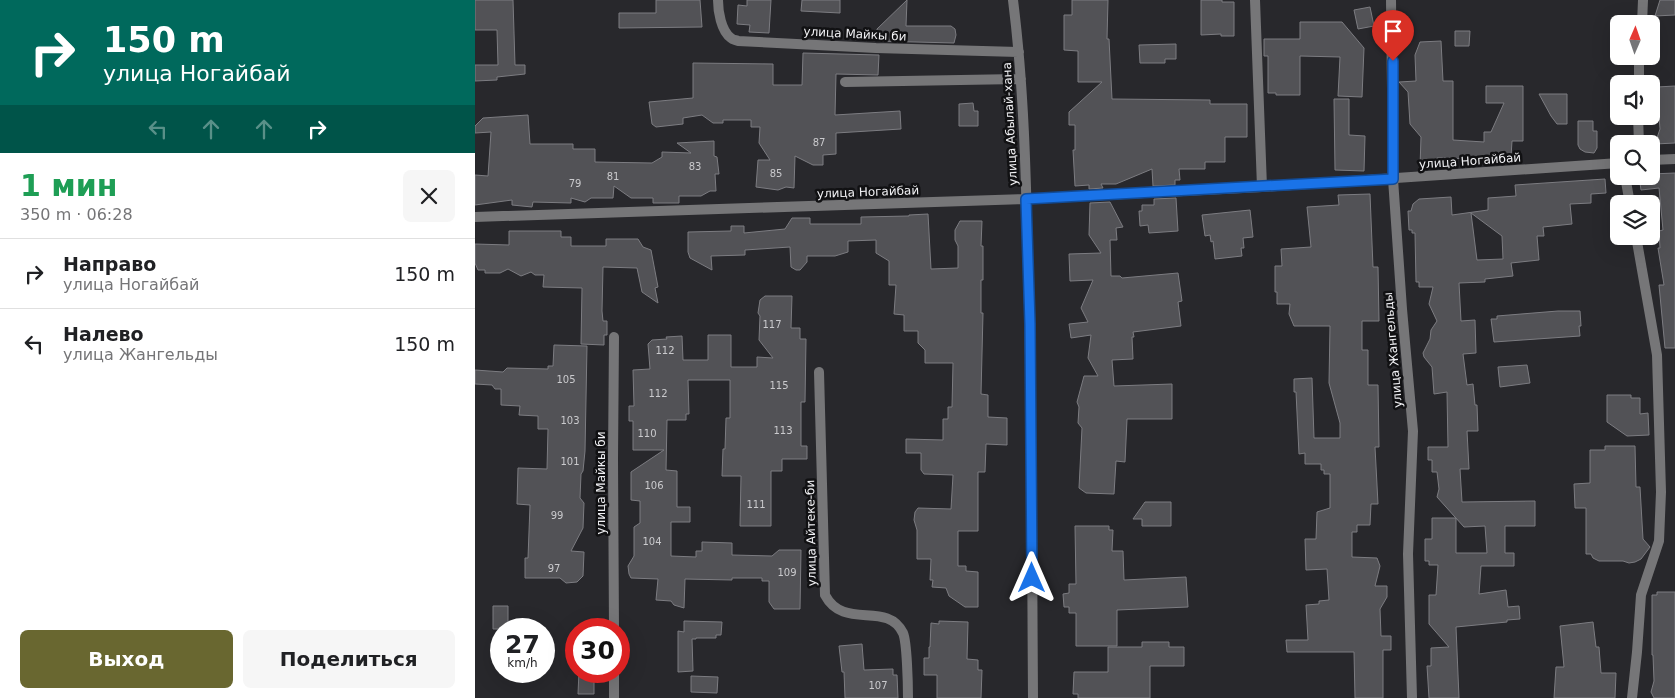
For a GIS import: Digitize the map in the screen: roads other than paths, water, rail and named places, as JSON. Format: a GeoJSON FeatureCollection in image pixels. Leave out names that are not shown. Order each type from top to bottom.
{"type":"FeatureCollection","features":[{"type":"Feature","properties":{"kind":"street","name":"улица Майкы би"},"geometry":{"type":"LineString","coordinates":[[717,0],[718,10],[725,30],[731,38],[738,41],[876,48],[1019,52]]}},
{"type":"Feature","properties":{"kind":"street","name":"улица Абылай-хана"},"geometry":{"type":"LineString","coordinates":[[1013,0],[1021,79],[1030,324],[1033,698]]}},
{"type":"Feature","properties":{"kind":"street"},"geometry":{"type":"LineString","coordinates":[[1255,0],[1262,187]]}},
{"type":"Feature","properties":{"kind":"street","name":"улица Жангельды"},"geometry":{"type":"LineString","coordinates":[[1391,0],[1393,179],[1401,300],[1413,431],[1408,554],[1412,698]]}},
{"type":"Feature","properties":{"kind":"street"},"geometry":{"type":"LineString","coordinates":[[1642,15],[1643,0]]}},
{"type":"Feature","properties":{"kind":"street"},"geometry":{"type":"LineString","coordinates":[[845,82],[1021,79]]}},
{"type":"Feature","properties":{"kind":"street"},"geometry":{"type":"LineString","coordinates":[[1660,160],[1675,159]]}},
{"type":"Feature","properties":{"kind":"street","name":"улица Ногайбай"},"geometry":{"type":"LineString","coordinates":[[475,217],[1026,199],[1262,187],[1610,164]]}},
{"type":"Feature","properties":{"kind":"street"},"geometry":{"type":"LineString","coordinates":[[1632,698],[1641,595],[1659,541],[1661,492],[1657,355],[1638,245]]}},
{"type":"Feature","properties":{"kind":"street","name":"улица Майкы би"},"geometry":{"type":"LineString","coordinates":[[614,337],[614,618]]}},
{"type":"Feature","properties":{"kind":"street","name":"улица Айтеке-би"},"geometry":{"type":"LineString","coordinates":[[819,372],[825,595],[830,604],[841,612],[886,618],[897,624],[904,635],[909,698]]}},
{"type":"Feature","properties":{"kind":"street"},"geometry":{"type":"LineString","coordinates":[[613,698],[614,683]]}}]}
